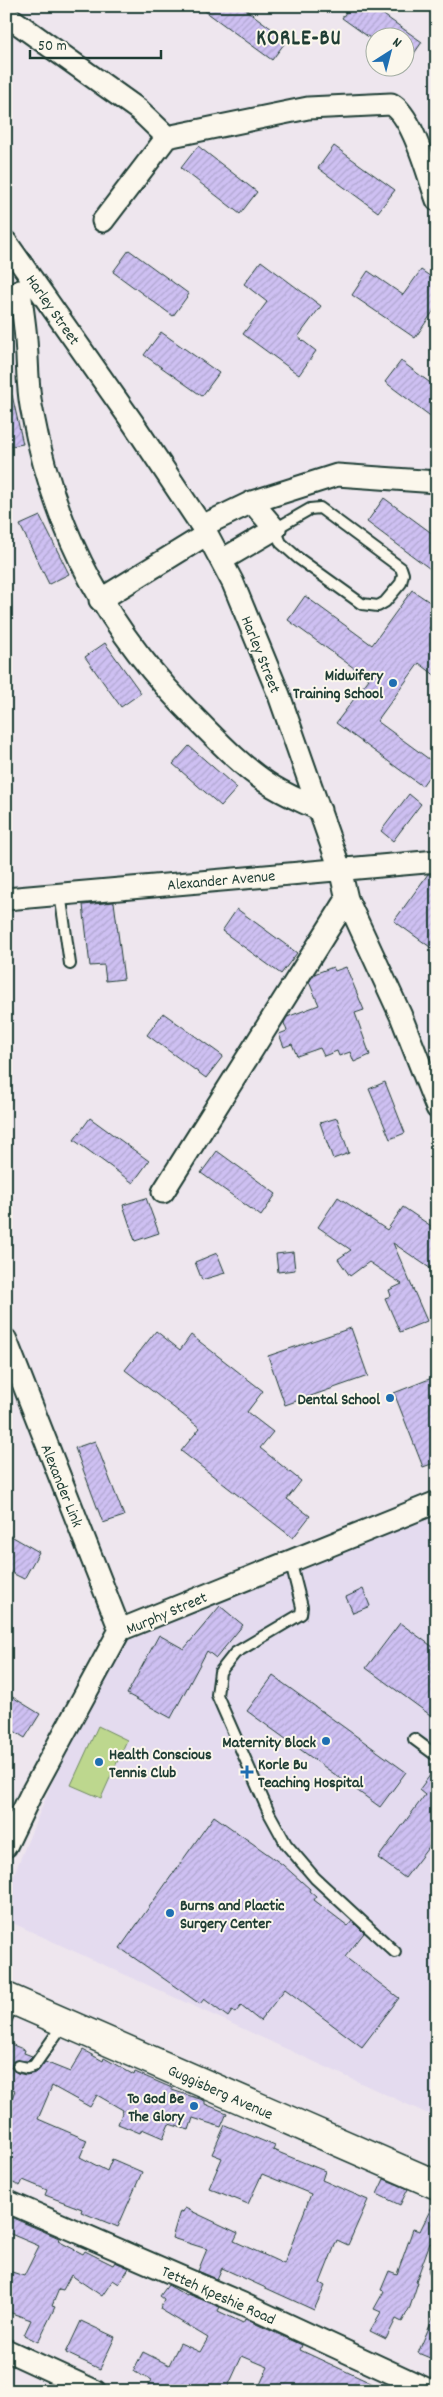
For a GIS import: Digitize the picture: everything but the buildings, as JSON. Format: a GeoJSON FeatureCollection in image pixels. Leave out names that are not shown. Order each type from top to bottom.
{"type":"FeatureCollection","features":[{"type":"Feature","properties":{"kind":"main road","name":"Guggisberg Avenue"},"geometry":{"type":"LineString","coordinates":[[9,2006],[64,2022],[437,2185]]}},
{"type":"Feature","properties":{"kind":"street"},"geometry":{"type":"LineString","coordinates":[[6,15],[139,110],[167,137]]}},
{"type":"Feature","properties":{"kind":"street"},"geometry":{"type":"LineString","coordinates":[[103,221],[167,137],[308,108],[391,104],[398,108],[407,120],[437,200]]}},
{"type":"Feature","properties":{"kind":"street","name":"Harley Street"},"geometry":{"type":"LineString","coordinates":[[6,242],[20,290],[205,530],[222,560],[279,695],[340,869],[347,899],[401,1016],[437,1108]]}},
{"type":"Feature","properties":{"kind":"street"},"geometry":{"type":"LineString","coordinates":[[20,290],[31,410],[42,457],[55,499],[75,552],[100,600],[129,644],[168,692],[224,748],[267,783],[320,810]]}},
{"type":"Feature","properties":{"kind":"street"},"geometry":{"type":"LineString","coordinates":[[100,600],[205,530],[252,502],[337,475],[437,482]]}},
{"type":"Feature","properties":{"kind":"street"},"geometry":{"type":"LineString","coordinates":[[222,560],[274,529],[252,502]]}},
{"type":"Feature","properties":{"kind":"street","name":"Alexander Avenue"},"geometry":{"type":"LineString","coordinates":[[6,898],[437,861]]}},
{"type":"Feature","properties":{"kind":"street"},"geometry":{"type":"LineString","coordinates":[[163,1192],[347,899]]}},
{"type":"Feature","properties":{"kind":"street","name":"Alexander Link"},"geometry":{"type":"LineString","coordinates":[[6,1340],[120,1630]]}},
{"type":"Feature","properties":{"kind":"street","name":"Murphy Street"},"geometry":{"type":"LineString","coordinates":[[6,1846],[30,1796],[120,1630],[437,1502]]}},
{"type":"Feature","properties":{"kind":"street","name":"Tetteh Kpeshie Road"},"geometry":{"type":"LineString","coordinates":[[6,2201],[243,2304],[431,2391]]}},
{"type":"Feature","properties":{"kind":"street"},"geometry":{"type":"LineString","coordinates":[[6,2350],[95,2391]]}},
{"type":"Feature","properties":{"kind":"lane"},"geometry":{"type":"LineString","coordinates":[[320,508],[396,563],[403,574],[401,583],[385,602],[378,606],[362,604],[298,558],[281,543],[274,529],[310,509],[320,508]]}},
{"type":"Feature","properties":{"kind":"lane"},"geometry":{"type":"LineString","coordinates":[[60,892],[70,964]]}},
{"type":"Feature","properties":{"kind":"lane"},"geometry":{"type":"LineString","coordinates":[[290,1560],[302,1607],[301,1614],[235,1653],[220,1672],[217,1695],[269,1813],[286,1844],[316,1878],[394,1952]]}},
{"type":"Feature","properties":{"kind":"lane"},"geometry":{"type":"LineString","coordinates":[[414,1739],[437,1756]]}},
{"type":"Feature","properties":{"kind":"lane"},"geometry":{"type":"LineString","coordinates":[[18,2066],[27,2068],[34,2066],[64,2022]]}},
{"type":"Feature","properties":{"kind":"shaded area","name":"Korle Bu Teaching Hospital"},"geometry":{"type":"Polygon","coordinates":[[[437,1507],[437,2118],[6,1920],[6,1893],[107,1651],[143,1614],[437,1507]]]}},
{"type":"Feature","properties":{"kind":"green space","name":"Health Conscious Tennis Club"},"geometry":{"type":"Polygon","coordinates":[[[98,1726],[127,1740],[101,1798],[71,1785],[98,1726]]]}},
{"type":"Feature","properties":{"kind":"place","name":"Midwifery Training School"},"geometry":{"type":"Point","coordinates":[393,683]}},
{"type":"Feature","properties":{"kind":"place","name":"Dental School"},"geometry":{"type":"Point","coordinates":[390,1398]}},
{"type":"Feature","properties":{"kind":"place","name":"Maternity Block"},"geometry":{"type":"Point","coordinates":[326,1741]}},
{"type":"Feature","properties":{"kind":"place","name":"Health Conscious Tennis Club"},"geometry":{"type":"Point","coordinates":[99,1762]}},
{"type":"Feature","properties":{"kind":"place","name":"Korle Bu Teaching Hospital"},"geometry":{"type":"Point","coordinates":[247,1772]}},
{"type":"Feature","properties":{"kind":"place","name":"Burns and Plactic Surgery Center"},"geometry":{"type":"Point","coordinates":[170,1913]}},
{"type":"Feature","properties":{"kind":"place","name":"To God Be The Glory"},"geometry":{"type":"Point","coordinates":[194,2106]}},
{"type":"Feature","properties":{"kind":"district","name":"KORLE-BU"},"geometry":{"type":"Point","coordinates":[299,37]}}]}
